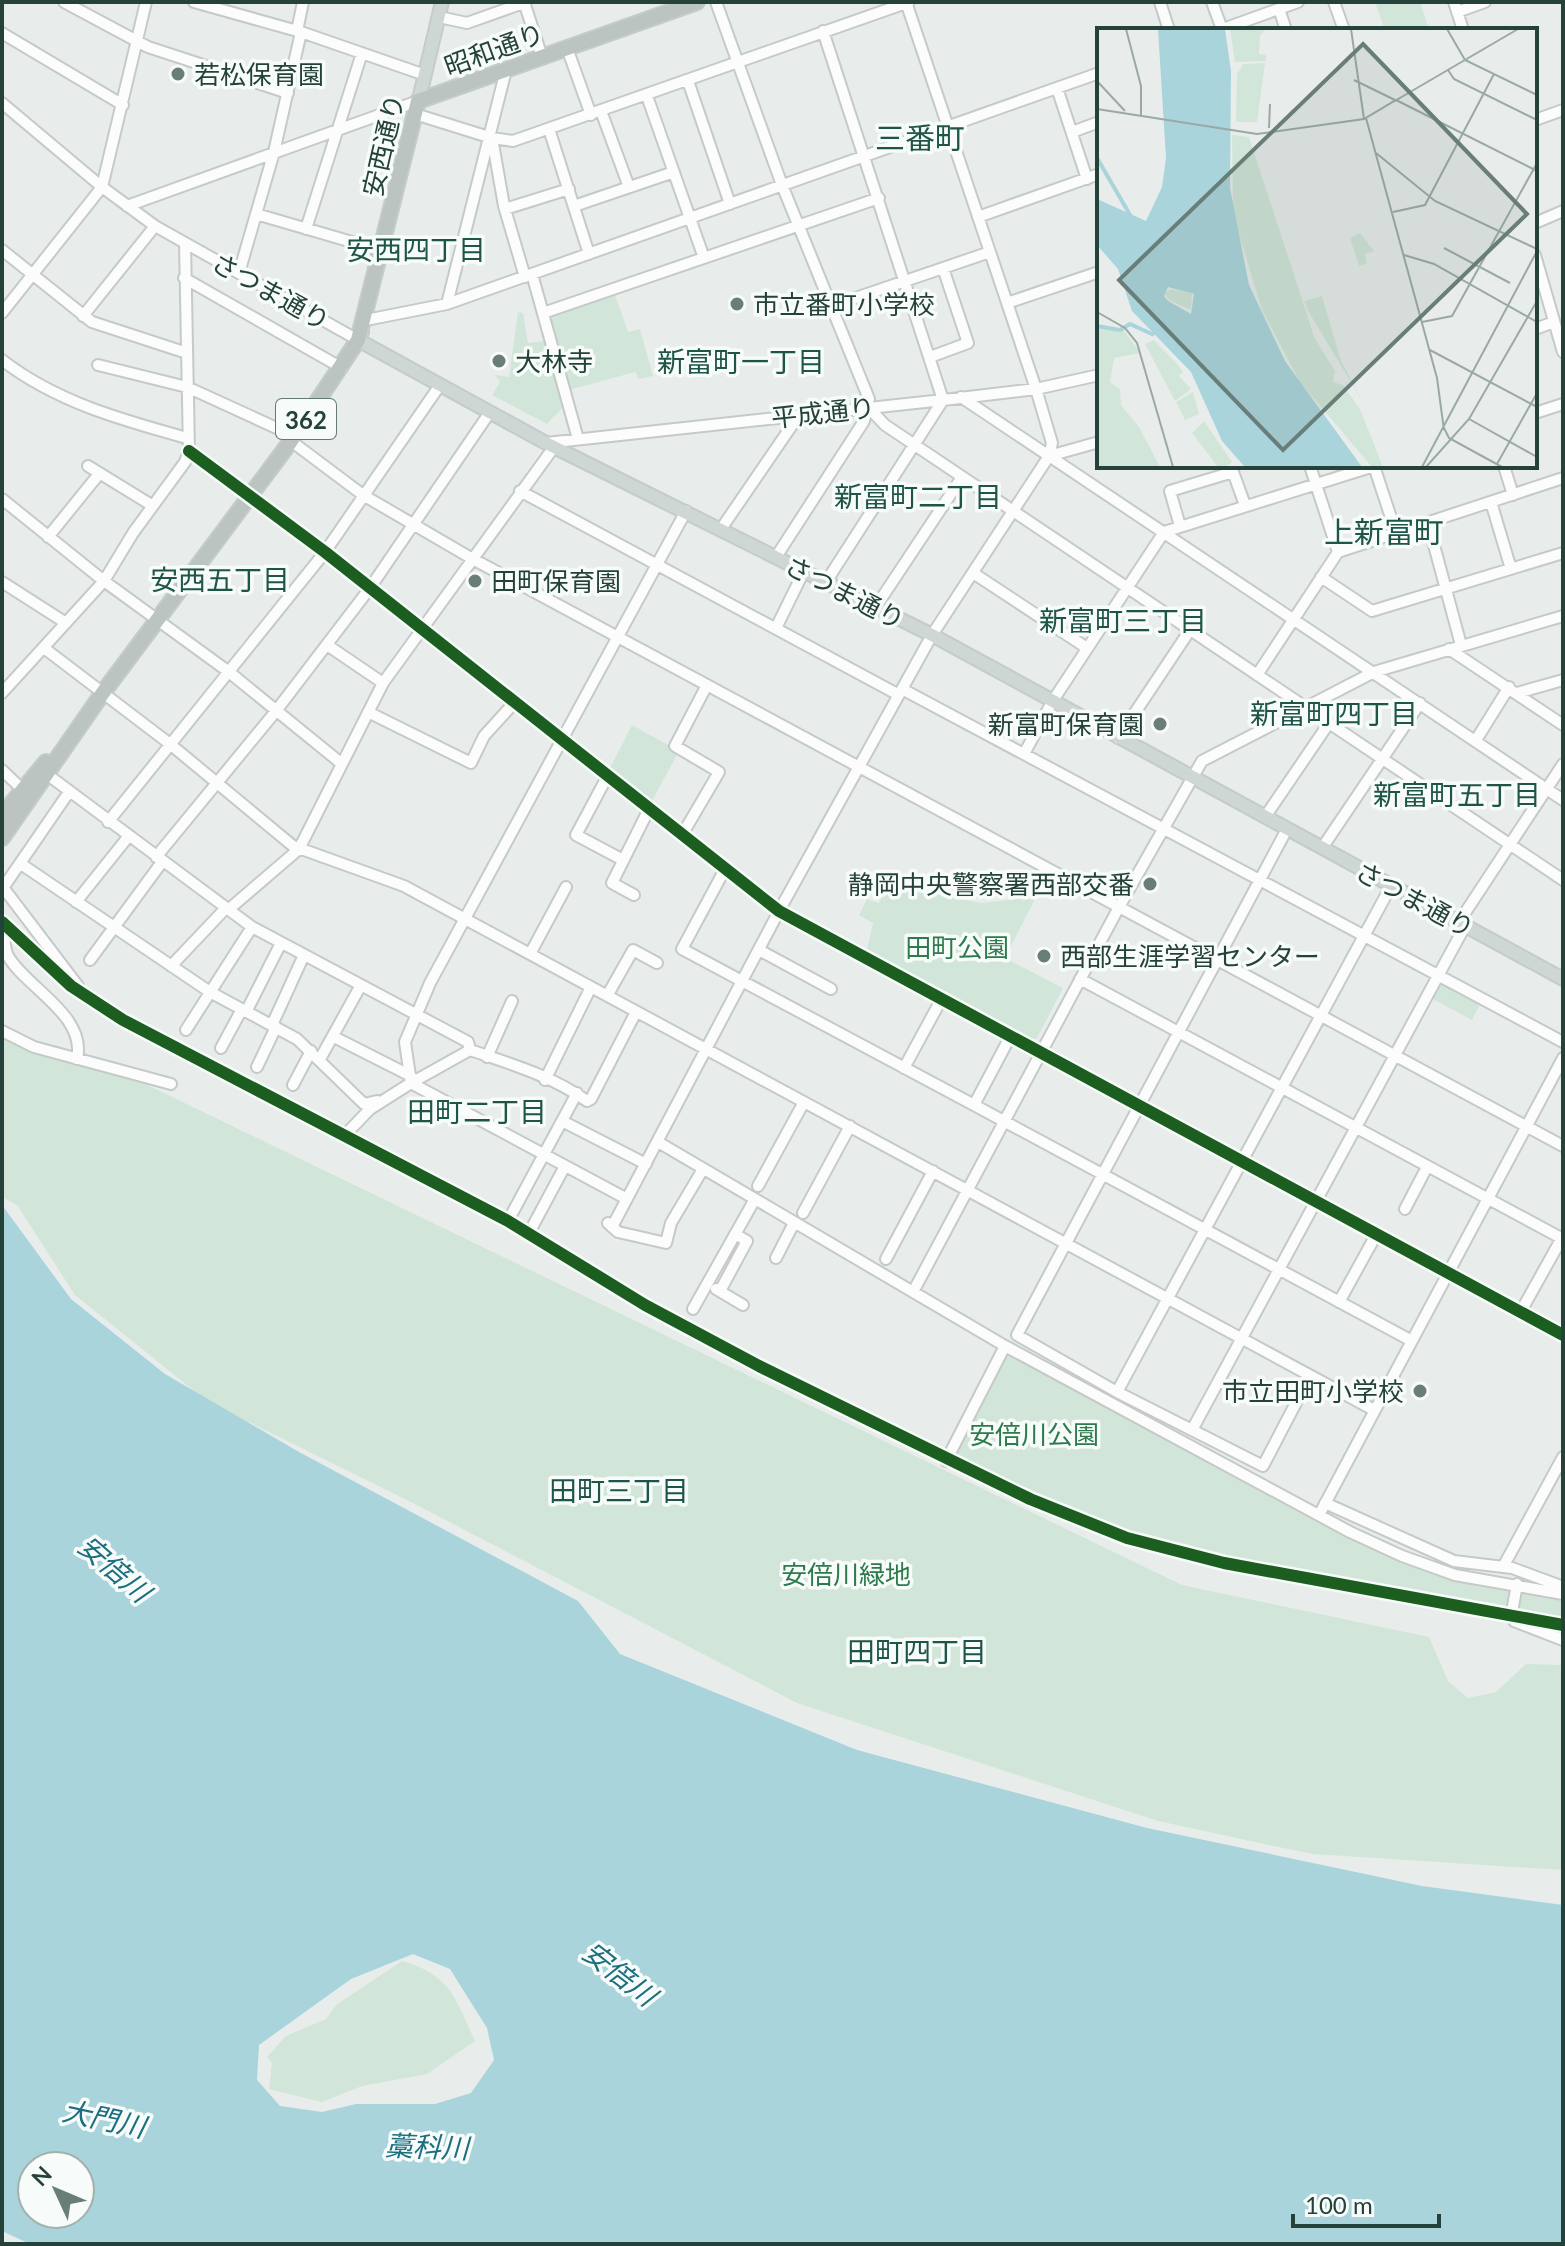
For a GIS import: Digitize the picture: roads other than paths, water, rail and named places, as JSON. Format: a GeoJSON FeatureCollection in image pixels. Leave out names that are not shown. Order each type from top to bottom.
{"type":"FeatureCollection","features":[{"type":"Feature","properties":{"kind":"highway","name":"昭和通り"},"geometry":{"type":"LineString","coordinates":[[417,107],[506,70],[697,2]]}},
{"type":"Feature","properties":{"kind":"highway","name":"362"},"geometry":{"type":"LineString","coordinates":[[2,815],[102,694],[251,495],[342,368],[358,340]]}},
{"type":"Feature","properties":{"kind":"highway","name":"362"},"geometry":{"type":"LineString","coordinates":[[2,838],[102,694]]}},
{"type":"Feature","properties":{"kind":"main road","name":"安西通り"},"geometry":{"type":"LineString","coordinates":[[358,340],[366,320],[442,2]]}},
{"type":"Feature","properties":{"kind":"main road","name":"さつま通り"},"geometry":{"type":"LineString","coordinates":[[358,340],[550,445],[932,635],[1563,979]]}},
{"type":"Feature","properties":{"kind":"street"},"geometry":{"type":"LineString","coordinates":[[64,2],[137,41],[288,93]]}},
{"type":"Feature","properties":{"kind":"street"},"geometry":{"type":"LineString","coordinates":[[2,313],[102,187],[146,2]]}},
{"type":"Feature","properties":{"kind":"street"},"geometry":{"type":"LineString","coordinates":[[194,2],[299,32],[425,75]]}},
{"type":"Feature","properties":{"kind":"street"},"geometry":{"type":"LineString","coordinates":[[239,273],[288,93],[303,2]]}},
{"type":"Feature","properties":{"kind":"street"},"geometry":{"type":"LineString","coordinates":[[439,17],[467,23],[525,2],[542,57]]}},
{"type":"Feature","properties":{"kind":"street"},"geometry":{"type":"LineString","coordinates":[[716,2],[782,185],[867,391],[868,407],[864,421],[776,557]]}},
{"type":"Feature","properties":{"kind":"street"},"geometry":{"type":"LineString","coordinates":[[417,107],[490,138],[513,141],[907,2],[1052,443],[1049,456],[932,635],[779,911],[627,1199],[610,1224],[618,1232],[666,1243],[671,1223],[703,1169]]}},
{"type":"Feature","properties":{"kind":"street"},"geometry":{"type":"LineString","coordinates":[[1160,2],[1168,28]]}},
{"type":"Feature","properties":{"kind":"street"},"geometry":{"type":"LineString","coordinates":[[1212,2],[1220,28]]}},
{"type":"Feature","properties":{"kind":"street"},"geometry":{"type":"LineString","coordinates":[[1227,28],[1298,2]]}},
{"type":"Feature","properties":{"kind":"street"},"geometry":{"type":"LineString","coordinates":[[1334,2],[1343,28]]}},
{"type":"Feature","properties":{"kind":"street"},"geometry":{"type":"LineString","coordinates":[[1462,28],[1456,7],[1485,2]]}},
{"type":"Feature","properties":{"kind":"street"},"geometry":{"type":"LineString","coordinates":[[1279,9],[1285,28]]}},
{"type":"Feature","properties":{"kind":"street"},"geometry":{"type":"LineString","coordinates":[[823,31],[866,155],[943,400],[826,582]]}},
{"type":"Feature","properties":{"kind":"street"},"geometry":{"type":"LineString","coordinates":[[2,33],[123,105]]}},
{"type":"Feature","properties":{"kind":"street"},"geometry":{"type":"LineString","coordinates":[[567,48],[629,187]]}},
{"type":"Feature","properties":{"kind":"street"},"geometry":{"type":"LineString","coordinates":[[306,229],[362,53]]}},
{"type":"Feature","properties":{"kind":"street"},"geometry":{"type":"LineString","coordinates":[[447,304],[506,70]]}},
{"type":"Feature","properties":{"kind":"street"},"geometry":{"type":"LineString","coordinates":[[366,320],[447,304],[1097,74]]}},
{"type":"Feature","properties":{"kind":"street"},"geometry":{"type":"LineString","coordinates":[[688,81],[730,204]]}},
{"type":"Feature","properties":{"kind":"street"},"geometry":{"type":"LineString","coordinates":[[1057,88],[1087,179]]}},
{"type":"Feature","properties":{"kind":"street"},"geometry":{"type":"LineString","coordinates":[[647,96],[704,258]]}},
{"type":"Feature","properties":{"kind":"street","name":"さつま通り"},"geometry":{"type":"LineString","coordinates":[[2,103],[102,187],[155,226],[358,340]]}},
{"type":"Feature","properties":{"kind":"street","name":"昭和通り"},"geometry":{"type":"LineString","coordinates":[[127,206],[335,131],[417,107]]}},
{"type":"Feature","properties":{"kind":"street"},"geometry":{"type":"LineString","coordinates":[[1537,119],[1563,110]]}},
{"type":"Feature","properties":{"kind":"street"},"geometry":{"type":"LineString","coordinates":[[1072,132],[1097,123]]}},
{"type":"Feature","properties":{"kind":"street"},"geometry":{"type":"LineString","coordinates":[[549,129],[589,254]]}},
{"type":"Feature","properties":{"kind":"street"},"geometry":{"type":"LineString","coordinates":[[490,138],[505,209],[543,313],[578,439]]}},
{"type":"Feature","properties":{"kind":"street"},"geometry":{"type":"LineString","coordinates":[[574,206],[674,172]]}},
{"type":"Feature","properties":{"kind":"street"},"geometry":{"type":"LineString","coordinates":[[978,217],[1097,175]]}},
{"type":"Feature","properties":{"kind":"street"},"geometry":{"type":"LineString","coordinates":[[505,209],[569,189]]}},
{"type":"Feature","properties":{"kind":"street"},"geometry":{"type":"LineString","coordinates":[[543,313],[879,198]]}},
{"type":"Feature","properties":{"kind":"street"},"geometry":{"type":"LineString","coordinates":[[1537,222],[1563,211]]}},
{"type":"Feature","properties":{"kind":"street"},"geometry":{"type":"LineString","coordinates":[[256,214],[383,251]]}},
{"type":"Feature","properties":{"kind":"street"},"geometry":{"type":"LineString","coordinates":[[83,316],[155,226]]}},
{"type":"Feature","properties":{"kind":"street"},"geometry":{"type":"LineString","coordinates":[[2,693],[104,581],[178,474],[189,451],[185,243]]}},
{"type":"Feature","properties":{"kind":"street"},"geometry":{"type":"LineString","coordinates":[[2,250],[92,322],[187,353]]}},
{"type":"Feature","properties":{"kind":"street"},"geometry":{"type":"LineString","coordinates":[[832,306],[990,252]]}},
{"type":"Feature","properties":{"kind":"street"},"geometry":{"type":"LineString","coordinates":[[1537,262],[1562,346]]}},
{"type":"Feature","properties":{"kind":"street"},"geometry":{"type":"LineString","coordinates":[[930,357],[968,343],[943,268]]}},
{"type":"Feature","properties":{"kind":"street"},"geometry":{"type":"LineString","coordinates":[[1007,303],[1097,273]]}},
{"type":"Feature","properties":{"kind":"street"},"geometry":{"type":"LineString","coordinates":[[184,278],[342,368]]}},
{"type":"Feature","properties":{"kind":"street"},"geometry":{"type":"LineString","coordinates":[[1537,328],[1554,322]]}},
{"type":"Feature","properties":{"kind":"street"},"geometry":{"type":"LineString","coordinates":[[2,360],[25,378],[105,415],[187,438]]}},
{"type":"Feature","properties":{"kind":"street"},"geometry":{"type":"LineString","coordinates":[[98,365],[187,387],[292,438],[363,495],[471,558],[1563,1146]]}},
{"type":"Feature","properties":{"kind":"street","name":"平成通り"},"geometry":{"type":"LineString","coordinates":[[550,445],[578,439],[1036,389],[1097,375]]}},
{"type":"Feature","properties":{"kind":"street"},"geometry":{"type":"LineString","coordinates":[[108,822],[325,552],[440,385]]}},
{"type":"Feature","properties":{"kind":"street"},"geometry":{"type":"LineString","coordinates":[[961,397],[1563,800]]}},
{"type":"Feature","properties":{"kind":"street"},"geometry":{"type":"LineString","coordinates":[[1537,412],[1563,404]]}},
{"type":"Feature","properties":{"kind":"street"},"geometry":{"type":"LineString","coordinates":[[868,407],[885,425],[1563,880]]}},
{"type":"Feature","properties":{"kind":"street"},"geometry":{"type":"LineString","coordinates":[[90,960],[159,859],[370,588],[490,412]]}},
{"type":"Feature","properties":{"kind":"street"},"geometry":{"type":"LineString","coordinates":[[721,529],[799,415]]}},
{"type":"Feature","properties":{"kind":"street"},"geometry":{"type":"LineString","coordinates":[[1049,456],[1097,443]]}},
{"type":"Feature","properties":{"kind":"street"},"geometry":{"type":"LineString","coordinates":[[171,966],[226,909],[299,849],[383,683],[550,445]]}},
{"type":"Feature","properties":{"kind":"street"},"geometry":{"type":"LineString","coordinates":[[189,451],[325,552],[779,911],[1563,1335]]}},
{"type":"Feature","properties":{"kind":"street"},"geometry":{"type":"LineString","coordinates":[[88,466],[153,506]]}},
{"type":"Feature","properties":{"kind":"street"},"geometry":{"type":"LineString","coordinates":[[1311,468],[1338,552]]}},
{"type":"Feature","properties":{"kind":"street"},"geometry":{"type":"LineString","coordinates":[[1024,754],[1052,702],[1164,532],[1367,468]]}},
{"type":"Feature","properties":{"kind":"street"},"geometry":{"type":"LineString","coordinates":[[1375,468],[1396,533]]}},
{"type":"Feature","properties":{"kind":"street"},"geometry":{"type":"LineString","coordinates":[[1505,468],[1513,495]]}},
{"type":"Feature","properties":{"kind":"street"},"geometry":{"type":"LineString","coordinates":[[1180,526],[1170,491],[1233,472],[1245,505]]}},
{"type":"Feature","properties":{"kind":"street"},"geometry":{"type":"LineString","coordinates":[[48,537],[99,474]]}},
{"type":"Feature","properties":{"kind":"street"},"geometry":{"type":"LineString","coordinates":[[875,608],[962,477]]}},
{"type":"Feature","properties":{"kind":"street"},"geometry":{"type":"LineString","coordinates":[[1257,675],[1338,552],[1563,478]]}},
{"type":"Feature","properties":{"kind":"street"},"geometry":{"type":"LineString","coordinates":[[520,491],[776,628],[1024,754],[1563,1042]]}},
{"type":"Feature","properties":{"kind":"street"},"geometry":{"type":"LineString","coordinates":[[2,499],[104,581],[229,672],[342,764]]}},
{"type":"Feature","properties":{"kind":"street"},"geometry":{"type":"LineString","coordinates":[[1491,502],[1511,569]]}},
{"type":"Feature","properties":{"kind":"street"},"geometry":{"type":"LineString","coordinates":[[411,1080],[405,1042],[415,1014],[686,511]]}},
{"type":"Feature","properties":{"kind":"street"},"geometry":{"type":"LineString","coordinates":[[1428,523],[1461,645]]}},
{"type":"Feature","properties":{"kind":"street"},"geometry":{"type":"LineString","coordinates":[[1321,577],[1372,611],[1563,553]]}},
{"type":"Feature","properties":{"kind":"street"},"geometry":{"type":"LineString","coordinates":[[776,628],[804,571]]}},
{"type":"Feature","properties":{"kind":"street"},"geometry":{"type":"LineString","coordinates":[[973,573],[1087,648]]}},
{"type":"Feature","properties":{"kind":"street"},"geometry":{"type":"LineString","coordinates":[[2,582],[66,623]]}},
{"type":"Feature","properties":{"kind":"street"},"geometry":{"type":"LineString","coordinates":[[913,1292],[1119,907],[1202,761],[1374,672],[1563,616]]}},
{"type":"Feature","properties":{"kind":"street"},"geometry":{"type":"LineString","coordinates":[[1118,738],[1190,630]]}},
{"type":"Feature","properties":{"kind":"street"},"geometry":{"type":"LineString","coordinates":[[327,645],[383,683]]}},
{"type":"Feature","properties":{"kind":"street"},"geometry":{"type":"LineString","coordinates":[[44,648],[170,744],[299,849],[404,886],[1374,1410]]}},
{"type":"Feature","properties":{"kind":"street"},"geometry":{"type":"LineString","coordinates":[[1449,649],[1563,725]]}},
{"type":"Feature","properties":{"kind":"street"},"geometry":{"type":"LineString","coordinates":[[1476,740],[1513,690],[1563,680]]}},
{"type":"Feature","properties":{"kind":"street"},"geometry":{"type":"LineString","coordinates":[[682,835],[719,772],[675,746],[707,685]]}},
{"type":"Feature","properties":{"kind":"street"},"geometry":{"type":"LineString","coordinates":[[368,712],[471,763],[484,736],[514,703]]}},
{"type":"Feature","properties":{"kind":"street"},"geometry":{"type":"LineString","coordinates":[[1322,848],[1420,703]]}},
{"type":"Feature","properties":{"kind":"street"},"geometry":{"type":"LineString","coordinates":[[1265,817],[1329,723]]}},
{"type":"Feature","properties":{"kind":"street"},"geometry":{"type":"LineString","coordinates":[[1192,1430],[1437,976],[1462,924],[1563,764]]}},
{"type":"Feature","properties":{"kind":"street"},"geometry":{"type":"LineString","coordinates":[[2,770],[23,790]]}},
{"type":"Feature","properties":{"kind":"street"},"geometry":{"type":"LineString","coordinates":[[48,775],[252,927],[468,1042],[470,1050]]}},
{"type":"Feature","properties":{"kind":"street"},"geometry":{"type":"LineString","coordinates":[[607,777],[576,835],[623,860]]}},
{"type":"Feature","properties":{"kind":"street"},"geometry":{"type":"LineString","coordinates":[[69,792],[3,887],[87,998]]}},
{"type":"Feature","properties":{"kind":"street"},"geometry":{"type":"LineString","coordinates":[[634,895],[612,883],[649,809]]}},
{"type":"Feature","properties":{"kind":"street"},"geometry":{"type":"LineString","coordinates":[[1287,829],[1017,1335],[1117,1392],[1263,1466],[1310,1376]]}},
{"type":"Feature","properties":{"kind":"street"},"geometry":{"type":"LineString","coordinates":[[76,902],[128,837]]}},
{"type":"Feature","properties":{"kind":"street"},"geometry":{"type":"LineString","coordinates":[[21,864],[210,992],[274,1026],[315,1055],[364,1104],[391,1097]]}},
{"type":"Feature","properties":{"kind":"street"},"geometry":{"type":"LineString","coordinates":[[725,869],[682,949],[1412,1341]]}},
{"type":"Feature","properties":{"kind":"street"},"geometry":{"type":"LineString","coordinates":[[1117,1392],[1391,886]]}},
{"type":"Feature","properties":{"kind":"street"},"geometry":{"type":"LineString","coordinates":[[530,954],[566,887]]}},
{"type":"Feature","properties":{"kind":"street"},"geometry":{"type":"LineString","coordinates":[[3,923],[49,968],[87,998],[246,1087],[508,1221],[645,1305],[946,1461],[1081,1521],[1156,1547],[1224,1563],[1563,1625]]}},
{"type":"Feature","properties":{"kind":"street"},"geometry":{"type":"LineString","coordinates":[[3,923],[8,957],[70,1025],[79,1045],[77,1059]]}},
{"type":"Feature","properties":{"kind":"street"},"geometry":{"type":"LineString","coordinates":[[186,1030],[252,927]]}},
{"type":"Feature","properties":{"kind":"street"},"geometry":{"type":"LineString","coordinates":[[221,1048],[281,943]]}},
{"type":"Feature","properties":{"kind":"street"},"geometry":{"type":"LineString","coordinates":[[607,996],[633,950],[657,963]]}},
{"type":"Feature","properties":{"kind":"street"},"geometry":{"type":"LineString","coordinates":[[759,950],[831,989]]}},
{"type":"Feature","properties":{"kind":"street"},"geometry":{"type":"LineString","coordinates":[[257,1067],[304,955]]}},
{"type":"Feature","properties":{"kind":"street"},"geometry":{"type":"LineString","coordinates":[[1080,979],[1563,1238],[1520,1313]]}},
{"type":"Feature","properties":{"kind":"street"},"geometry":{"type":"LineString","coordinates":[[293,1085],[315,1055],[334,1037],[361,985]]}},
{"type":"Feature","properties":{"kind":"street"},"geometry":{"type":"LineString","coordinates":[[545,1080],[591,987]]}},
{"type":"Feature","properties":{"kind":"street"},"geometry":{"type":"LineString","coordinates":[[904,1068],[941,1000]]}},
{"type":"Feature","properties":{"kind":"street"},"geometry":{"type":"LineString","coordinates":[[487,1057],[512,1001]]}},
{"type":"Feature","properties":{"kind":"street"},"geometry":{"type":"LineString","coordinates":[[344,1136],[370,1109],[411,1080],[470,1050],[512,1062],[545,1080],[563,1084],[587,1101],[591,1099],[636,1012]]}},
{"type":"Feature","properties":{"kind":"street"},"geometry":{"type":"LineString","coordinates":[[2,1031],[34,1047],[171,1084]]}},
{"type":"Feature","properties":{"kind":"street"},"geometry":{"type":"LineString","coordinates":[[334,1037],[627,1199]]}},
{"type":"Feature","properties":{"kind":"street"},"geometry":{"type":"LineString","coordinates":[[974,1105],[1010,1037]]}},
{"type":"Feature","properties":{"kind":"street"},"geometry":{"type":"LineString","coordinates":[[1319,1515],[1563,1058]]}},
{"type":"Feature","properties":{"kind":"street"},"geometry":{"type":"LineString","coordinates":[[508,1221],[577,1093]]}},
{"type":"Feature","properties":{"kind":"street"},"geometry":{"type":"LineString","coordinates":[[758,1186],[804,1102]]}},
{"type":"Feature","properties":{"kind":"street"},"geometry":{"type":"LineString","coordinates":[[562,1121],[646,1164]]}},
{"type":"Feature","properties":{"kind":"street"},"geometry":{"type":"LineString","coordinates":[[803,1213],[850,1126]]}},
{"type":"Feature","properties":{"kind":"street"},"geometry":{"type":"LineString","coordinates":[[658,1142],[1005,1346],[1319,1515],[1429,1567],[1563,1594]]}},
{"type":"Feature","properties":{"kind":"street"},"geometry":{"type":"LineString","coordinates":[[529,1233],[565,1166]]}},
{"type":"Feature","properties":{"kind":"street"},"geometry":{"type":"LineString","coordinates":[[1405,1209],[1427,1167]]}},
{"type":"Feature","properties":{"kind":"street"},"geometry":{"type":"LineString","coordinates":[[886,1259],[933,1171]]}},
{"type":"Feature","properties":{"kind":"street"},"geometry":{"type":"LineString","coordinates":[[693,1309],[755,1199]]}},
{"type":"Feature","properties":{"kind":"street"},"geometry":{"type":"LineString","coordinates":[[776,1258],[794,1223]]}},
{"type":"Feature","properties":{"kind":"street"},"geometry":{"type":"LineString","coordinates":[[720,1291],[747,1241],[735,1234]]}},
{"type":"Feature","properties":{"kind":"street"},"geometry":{"type":"LineString","coordinates":[[1339,1302],[1376,1235]]}},
{"type":"Feature","properties":{"kind":"street"},"geometry":{"type":"LineString","coordinates":[[707,1284],[743,1305]]}},
{"type":"Feature","properties":{"kind":"street"},"geometry":{"type":"LineString","coordinates":[[946,1461],[1005,1346]]}},
{"type":"Feature","properties":{"kind":"street"},"geometry":{"type":"LineString","coordinates":[[1503,1567],[1563,1457]]}},
{"type":"Feature","properties":{"kind":"street"},"geometry":{"type":"LineString","coordinates":[[1325,1503],[1454,1561],[1503,1567],[1563,1586]]}},
{"type":"Feature","properties":{"kind":"street"},"geometry":{"type":"LineString","coordinates":[[1512,1616],[1517,1584]]}},
{"type":"Feature","properties":{"kind":"street"},"geometry":{"type":"LineString","coordinates":[[1512,1616],[1521,1625],[1563,1640]]}},
{"type":"Feature","properties":{"kind":"water"},"geometry":{"type":"Polygon","coordinates":[[[2,1205],[71,1299],[165,1374],[299,1452],[578,1601],[620,1654],[857,1750],[1147,1828],[1422,1886],[1563,1905],[1563,2244],[30,2244],[2,2231],[2,1205]],[[413,1954],[351,1979],[259,2045],[257,2080],[280,2106],[322,2112],[356,2104],[435,2104],[471,2093],[494,2060],[487,2028],[450,1969],[413,1954]]]}},
{"type":"Feature","properties":{"kind":"place","name":"若松保育園"},"geometry":{"type":"Point","coordinates":[178,74]}},
{"type":"Feature","properties":{"kind":"place","name":"市立番町小学校"},"geometry":{"type":"Point","coordinates":[737,304]}},
{"type":"Feature","properties":{"kind":"place","name":"大林寺"},"geometry":{"type":"Point","coordinates":[499,361]}},
{"type":"Feature","properties":{"kind":"place","name":"田町保育園"},"geometry":{"type":"Point","coordinates":[475,581]}},
{"type":"Feature","properties":{"kind":"place","name":"新富町保育園"},"geometry":{"type":"Point","coordinates":[1160,724]}},
{"type":"Feature","properties":{"kind":"place","name":"静岡中央警察署西部交番"},"geometry":{"type":"Point","coordinates":[1150,884]}},
{"type":"Feature","properties":{"kind":"place","name":"西部生涯学習センター"},"geometry":{"type":"Point","coordinates":[1044,956]}},
{"type":"Feature","properties":{"kind":"place","name":"市立田町小学校"},"geometry":{"type":"Point","coordinates":[1420,1391]}},
{"type":"Feature","properties":{"kind":"district","name":"三番町"},"geometry":{"type":"Point","coordinates":[920,137]}},
{"type":"Feature","properties":{"kind":"district","name":"安西四丁目"},"geometry":{"type":"Point","coordinates":[416,249]}},
{"type":"Feature","properties":{"kind":"district","name":"新富町一丁目"},"geometry":{"type":"Point","coordinates":[741,361]}},
{"type":"Feature","properties":{"kind":"district","name":"新富町二丁目"},"geometry":{"type":"Point","coordinates":[918,496]}},
{"type":"Feature","properties":{"kind":"district","name":"上新富町"},"geometry":{"type":"Point","coordinates":[1384,531]}},
{"type":"Feature","properties":{"kind":"district","name":"安西五丁目"},"geometry":{"type":"Point","coordinates":[220,579]}},
{"type":"Feature","properties":{"kind":"district","name":"新富町三丁目"},"geometry":{"type":"Point","coordinates":[1123,620]}},
{"type":"Feature","properties":{"kind":"district","name":"新富町四丁目"},"geometry":{"type":"Point","coordinates":[1334,713]}},
{"type":"Feature","properties":{"kind":"district","name":"新富町五丁目"},"geometry":{"type":"Point","coordinates":[1457,794]}},
{"type":"Feature","properties":{"kind":"district","name":"田町二丁目"},"geometry":{"type":"Point","coordinates":[477,1111]}},
{"type":"Feature","properties":{"kind":"district","name":"田町三丁目"},"geometry":{"type":"Point","coordinates":[619,1490]}},
{"type":"Feature","properties":{"kind":"district","name":"田町四丁目"},"geometry":{"type":"Point","coordinates":[917,1651]}},
{"type":"Feature","properties":{"kind":"park label","name":"田町公園"},"geometry":{"type":"Point","coordinates":[957,947]}},
{"type":"Feature","properties":{"kind":"park label","name":"安倍川公園"},"geometry":{"type":"Point","coordinates":[1034,1434]}},
{"type":"Feature","properties":{"kind":"park label","name":"安倍川緑地"},"geometry":{"type":"Point","coordinates":[846,1574]}},
{"type":"Feature","properties":{"kind":"water label","name":"安倍川"},"geometry":{"type":"Point","coordinates":[115,1568]}},
{"type":"Feature","properties":{"kind":"water label","name":"安倍川"},"geometry":{"type":"Point","coordinates":[620,1973]}},
{"type":"Feature","properties":{"kind":"water label","name":"大門川"},"geometry":{"type":"Point","coordinates":[104,2118]}},
{"type":"Feature","properties":{"kind":"water label","name":"藁科川"},"geometry":{"type":"Point","coordinates":[427,2146]}}]}
